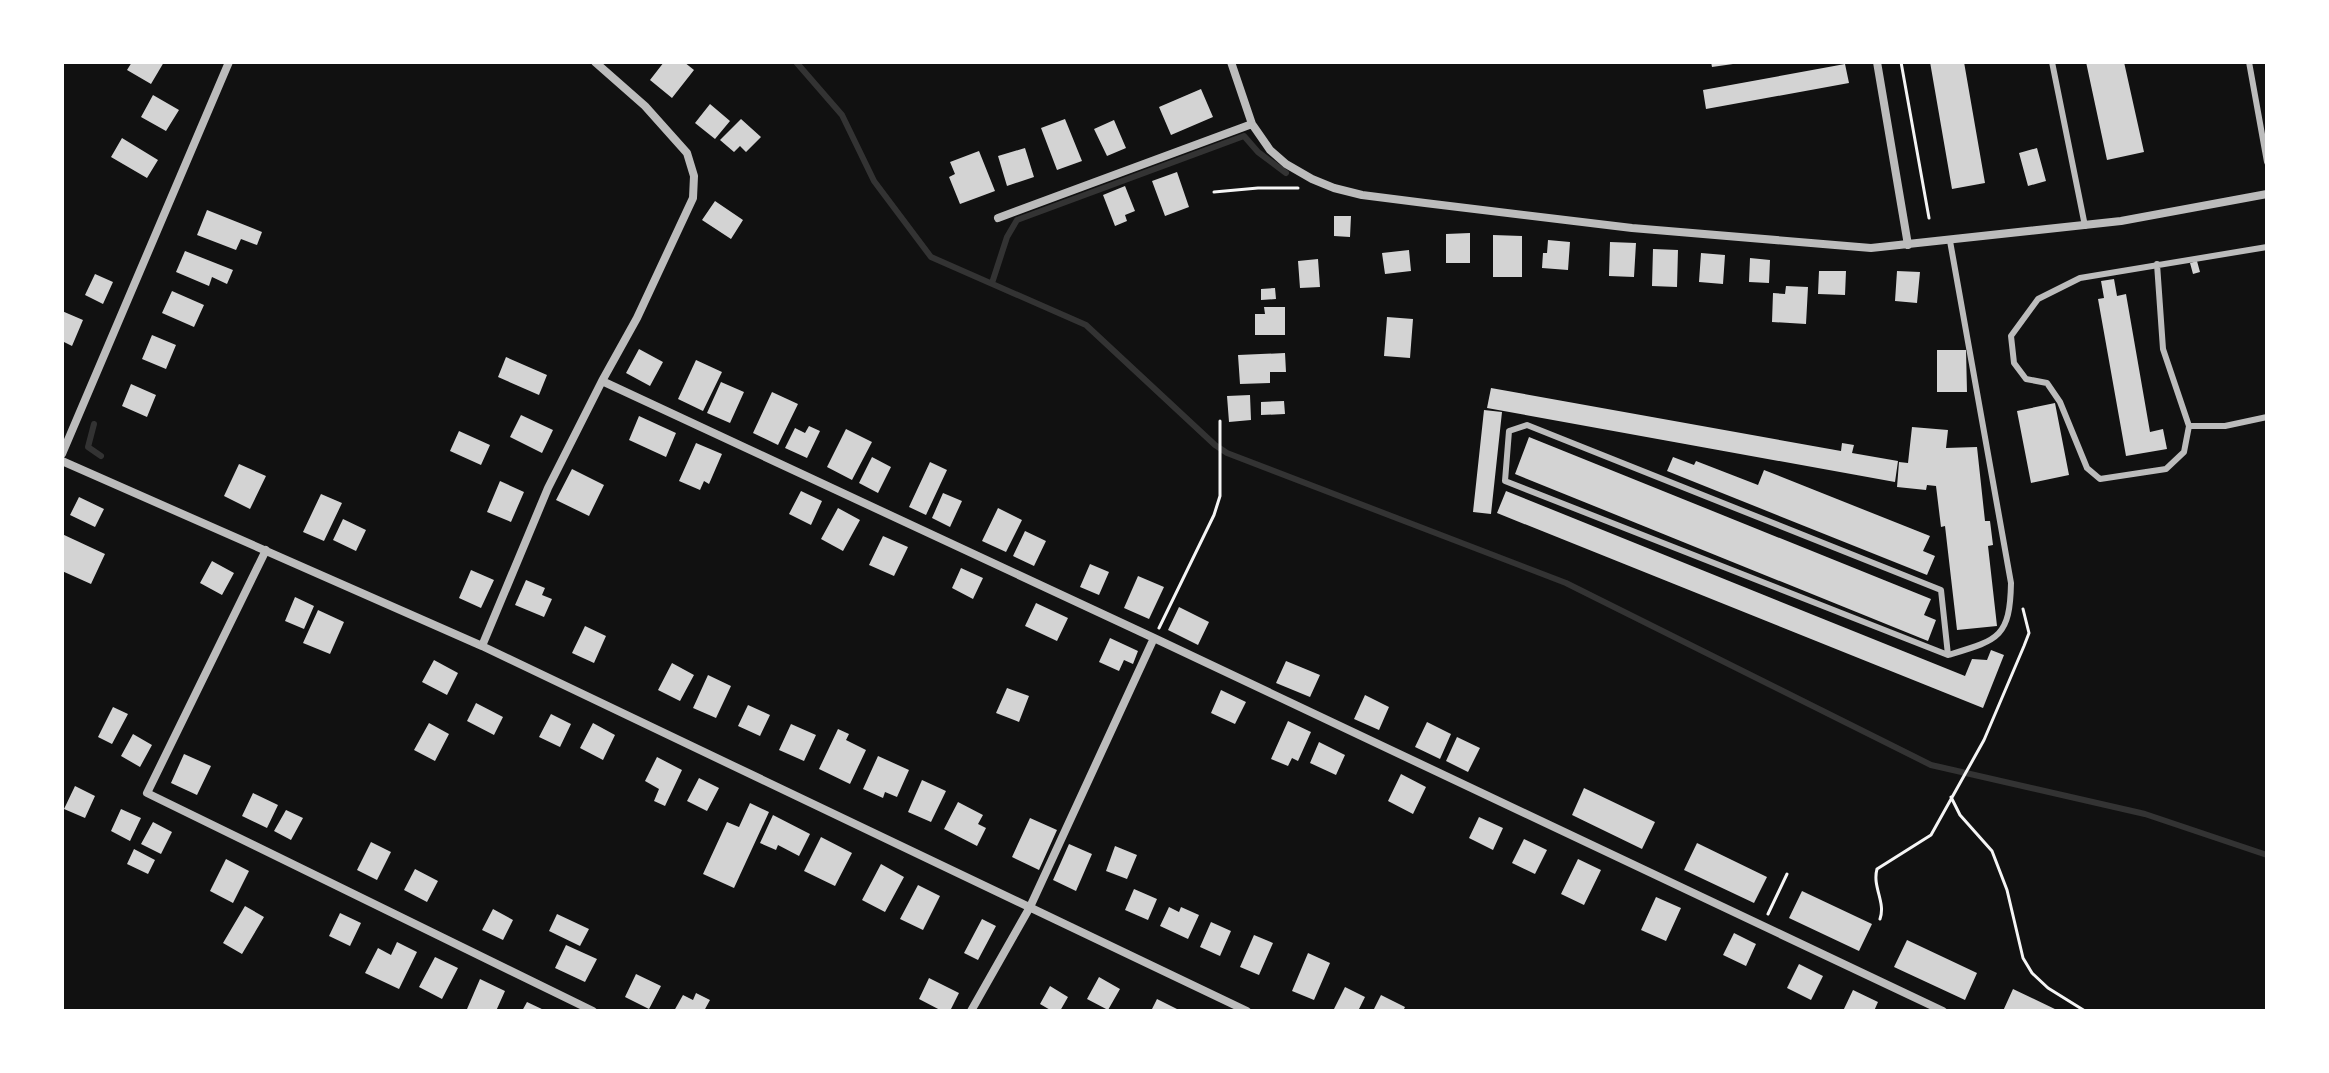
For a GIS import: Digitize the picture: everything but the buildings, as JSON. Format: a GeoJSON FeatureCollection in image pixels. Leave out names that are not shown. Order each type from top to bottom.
{"type":"FeatureCollection","features":[{"type":"Feature","properties":{"kind":"street"},"geometry":{"type":"LineString","coordinates":[[62,454],[229,62]]}},
{"type":"Feature","properties":{"kind":"street"},"geometry":{"type":"LineString","coordinates":[[482,646],[548,488],[637,318],[693,198],[694,176],[687,153],[645,106],[595,62]]}},
{"type":"Feature","properties":{"kind":"street"},"geometry":{"type":"LineString","coordinates":[[1231,62],[1252,124],[1270,150],[1286,164],[1312,179],[1362,195],[1632,228],[1871,248],[2085,226],[2267,194]]}},
{"type":"Feature","properties":{"kind":"street"},"geometry":{"type":"LineString","coordinates":[[1877,62],[1908,245]]}},
{"type":"Feature","properties":{"kind":"street"},"geometry":{"type":"LineString","coordinates":[[998,218],[1252,124]]}},
{"type":"Feature","properties":{"kind":"street"},"geometry":{"type":"LineString","coordinates":[[602,381],[1943,1011]]}},
{"type":"Feature","properties":{"kind":"street"},"geometry":{"type":"LineString","coordinates":[[62,461],[482,646],[1247,1011]]}},
{"type":"Feature","properties":{"kind":"street"},"geometry":{"type":"LineString","coordinates":[[266,550],[147,793],[593,1011]]}},
{"type":"Feature","properties":{"kind":"street"},"geometry":{"type":"LineString","coordinates":[[971,1011],[1030,907],[1154,638]]}},
{"type":"Feature","properties":{"kind":"lane"},"geometry":{"type":"LineString","coordinates":[[2052,62],[2085,226]]}},
{"type":"Feature","properties":{"kind":"lane"},"geometry":{"type":"LineString","coordinates":[[2249,62],[2267,162]]}},
{"type":"Feature","properties":{"kind":"lane"},"geometry":{"type":"LineString","coordinates":[[1948,655],[1941,590],[1527,425],[1509,431],[1505,481],[1948,655],[1975,647],[1997,635],[2006,626],[2011,583],[1950,241]]}},
{"type":"Feature","properties":{"kind":"lane"},"geometry":{"type":"LineString","coordinates":[[2157,264],[2163,349],[2189,426],[2184,452],[2166,469],[2100,479],[2087,468],[2060,402],[2047,383],[2026,379],[2014,363],[2011,336],[2038,299],[2080,278],[2157,264],[2267,247]]}},
{"type":"Feature","properties":{"kind":"lane"},"geometry":{"type":"LineString","coordinates":[[2189,426],[2225,426],[2267,417]]}},
{"type":"Feature","properties":{"kind":"path"},"geometry":{"type":"LineString","coordinates":[[1901,62],[1929,218]]}},
{"type":"Feature","properties":{"kind":"path"},"geometry":{"type":"LineString","coordinates":[[1214,192],[1258,188],[1334,188]]}},
{"type":"Feature","properties":{"kind":"path"},"geometry":{"type":"LineString","coordinates":[[1154,638],[1214,515],[1220,496],[1220,421]]}},
{"type":"Feature","properties":{"kind":"path"},"geometry":{"type":"LineString","coordinates":[[1880,919],[1883,909],[1876,888],[1877,869],[1931,835],[1984,740],[2029,633],[2026,617],[2011,583]]}},
{"type":"Feature","properties":{"kind":"path"},"geometry":{"type":"LineString","coordinates":[[1951,797],[1960,815],[1992,851],[2007,890],[2023,958],[2032,973],[2048,988],[2085,1011]]}},
{"type":"Feature","properties":{"kind":"path"},"geometry":{"type":"LineString","coordinates":[[1763,926],[1787,874]]}},
{"type":"Feature","properties":{"kind":"waterway"},"geometry":{"type":"LineString","coordinates":[[796,62],[842,115],[874,181],[931,257],[1086,325],[1227,453],[1566,583],[1931,765],[2145,814],[2267,855]]}},
{"type":"Feature","properties":{"kind":"waterway"},"geometry":{"type":"LineString","coordinates":[[992,283],[1007,237],[1017,220],[1244,136],[1258,152],[1286,173]]}},
{"type":"Feature","properties":{"kind":"waterway"},"geometry":{"type":"LineString","coordinates":[[94,424],[88,447],[101,456]]}}]}
